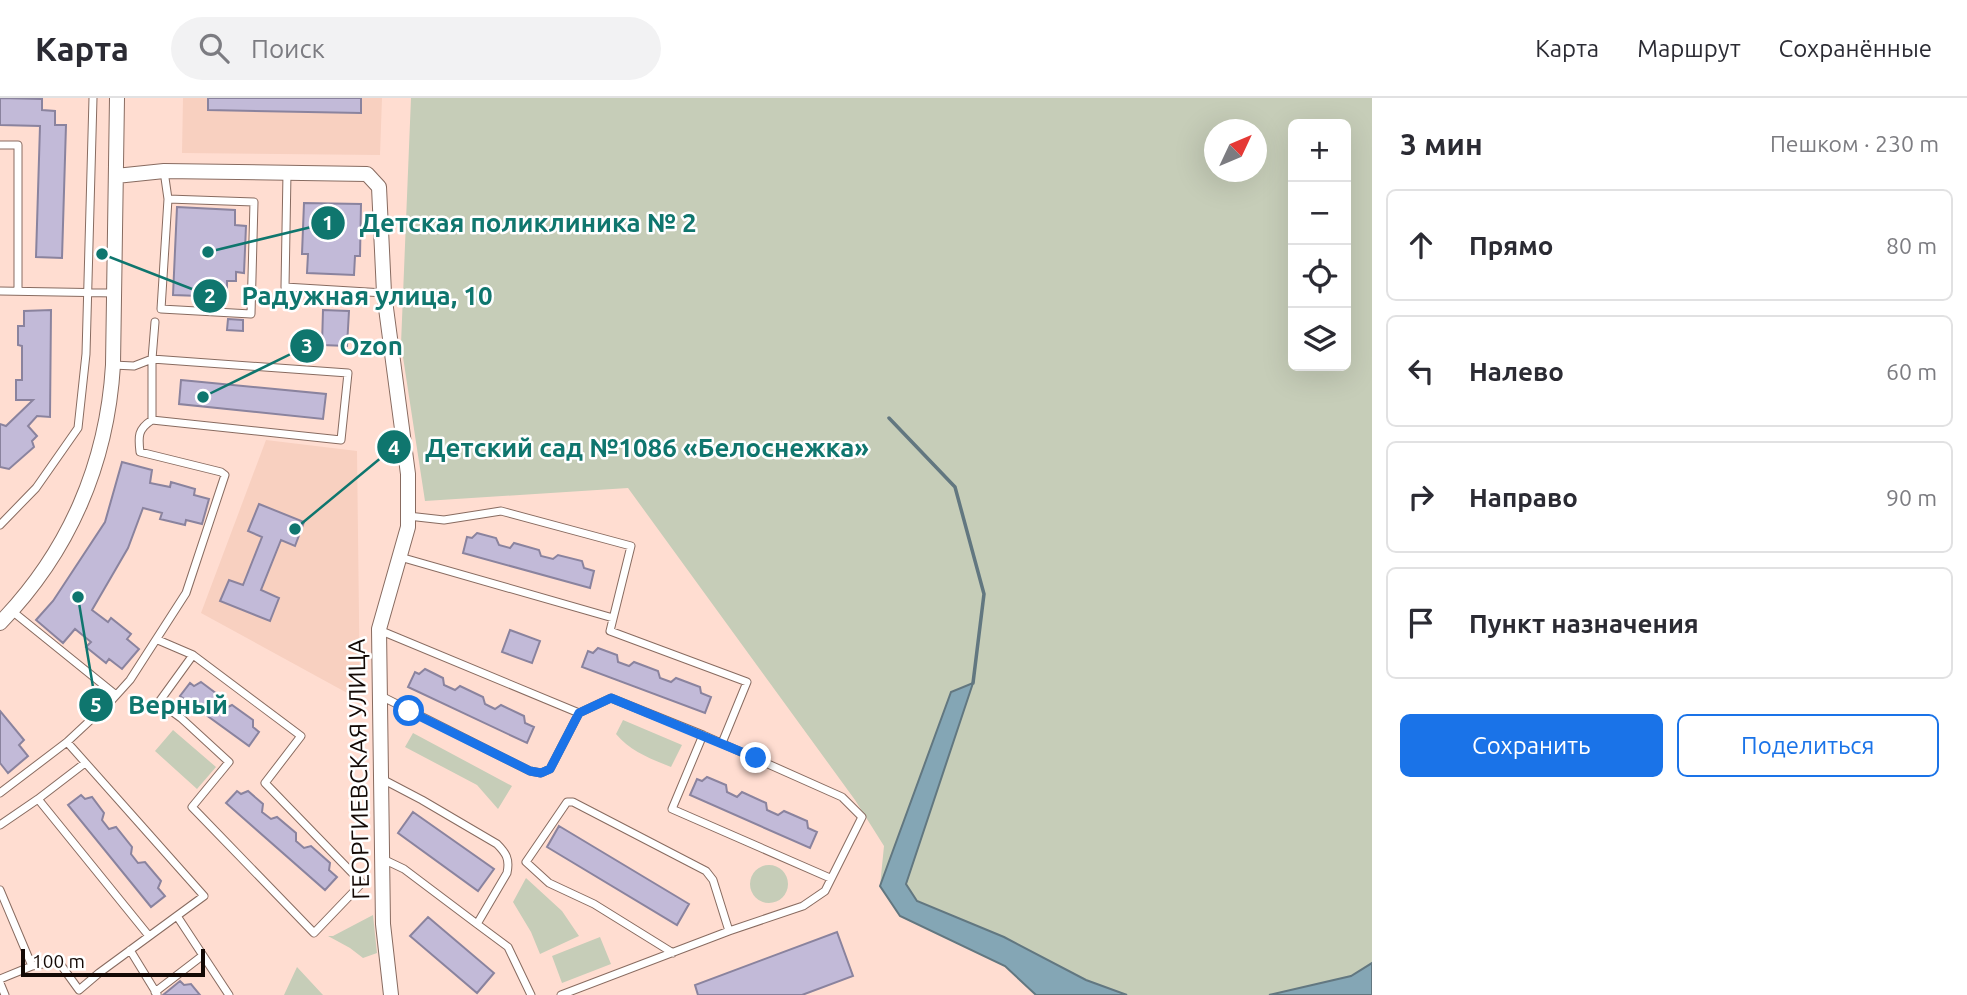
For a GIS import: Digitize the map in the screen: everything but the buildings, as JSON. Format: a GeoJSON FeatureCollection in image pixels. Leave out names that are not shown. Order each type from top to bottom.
{"type":"FeatureCollection","features":[{"type":"Feature","properties":{"kind":"street"},"geometry":{"type":"LineString","coordinates":[[0,623],[35,584],[57,550],[83,501],[102,445],[110,406],[113,365],[117,98]]}},
{"type":"Feature","properties":{"kind":"street","name":"ГЕОРГИЕВСКАЯ УЛИЦА"},"geometry":{"type":"LineString","coordinates":[[116,176],[164,171],[367,174],[379,187],[384,293],[408,474],[408,527],[379,629],[383,924],[391,995]]}},
{"type":"Feature","properties":{"kind":"lane"},"geometry":{"type":"LineString","coordinates":[[0,525],[36,488],[78,428],[86,355],[93,98]]}},
{"type":"Feature","properties":{"kind":"lane"},"geometry":{"type":"LineString","coordinates":[[0,145],[18,145],[18,291]]}},
{"type":"Feature","properties":{"kind":"lane"},"geometry":{"type":"LineString","coordinates":[[164,171],[168,199],[161,309],[251,314],[254,202],[168,199]]}},
{"type":"Feature","properties":{"kind":"lane"},"geometry":{"type":"LineString","coordinates":[[287,173],[285,287],[384,293]]}},
{"type":"Feature","properties":{"kind":"lane"},"geometry":{"type":"LineString","coordinates":[[0,291],[115,293]]}},
{"type":"Feature","properties":{"kind":"lane"},"geometry":{"type":"LineString","coordinates":[[152,420],[155,322]]}},
{"type":"Feature","properties":{"kind":"lane"},"geometry":{"type":"LineString","coordinates":[[0,793],[67,742],[117,695],[158,640],[186,593],[225,478],[221,472],[141,452],[138,437],[142,427],[152,420],[341,440],[348,373],[152,359],[134,366],[113,365]]}},
{"type":"Feature","properties":{"kind":"lane"},"geometry":{"type":"LineString","coordinates":[[408,516],[444,520],[501,511],[631,546],[610,631],[747,682],[722,743]]}},
{"type":"Feature","properties":{"kind":"lane"},"geometry":{"type":"LineString","coordinates":[[400,557],[612,618]]}},
{"type":"Feature","properties":{"kind":"lane"},"geometry":{"type":"LineString","coordinates":[[12,611],[117,695]]}},
{"type":"Feature","properties":{"kind":"lane"},"geometry":{"type":"LineString","coordinates":[[379,629],[579,713]]}},
{"type":"Feature","properties":{"kind":"lane"},"geometry":{"type":"LineString","coordinates":[[158,640],[193,655],[300,736],[265,783],[362,883],[314,933],[192,807],[229,762],[181,718],[159,702],[193,655]]}},
{"type":"Feature","properties":{"kind":"lane"},"geometry":{"type":"LineString","coordinates":[[380,695],[530,771],[541,773],[550,769],[579,713],[611,698],[722,743],[842,797],[862,817],[825,891],[803,906],[561,995]]}},
{"type":"Feature","properties":{"kind":"lane"},"geometry":{"type":"LineString","coordinates":[[703,735],[672,809],[830,878]]}},
{"type":"Feature","properties":{"kind":"lane"},"geometry":{"type":"LineString","coordinates":[[5,995],[0,981],[32,966],[58,961],[80,992],[204,896],[67,742]]}},
{"type":"Feature","properties":{"kind":"lane"},"geometry":{"type":"LineString","coordinates":[[0,825],[85,763]]}},
{"type":"Feature","properties":{"kind":"lane"},"geometry":{"type":"LineString","coordinates":[[381,779],[422,800],[496,844],[506,853],[509,864],[507,873],[477,925]]}},
{"type":"Feature","properties":{"kind":"lane"},"geometry":{"type":"LineString","coordinates":[[38,799],[149,936]]}},
{"type":"Feature","properties":{"kind":"lane"},"geometry":{"type":"LineString","coordinates":[[673,953],[594,904],[549,883],[526,862],[567,802],[573,802],[706,871],[713,880],[729,931]]}},
{"type":"Feature","properties":{"kind":"lane"},"geometry":{"type":"LineString","coordinates":[[382,859],[404,869],[508,947],[531,995]]}},
{"type":"Feature","properties":{"kind":"lane"},"geometry":{"type":"LineString","coordinates":[[0,890],[32,966]]}},
{"type":"Feature","properties":{"kind":"lane"},"geometry":{"type":"LineString","coordinates":[[177,916],[229,995]]}},
{"type":"Feature","properties":{"kind":"lane"},"geometry":{"type":"LineString","coordinates":[[131,950],[156,993],[202,956]]}},
{"type":"Feature","properties":{"kind":"shaded area"},"geometry":{"type":"Polygon","coordinates":[[[183,98],[382,98],[380,155],[182,153],[183,98]]]}},
{"type":"Feature","properties":{"kind":"shaded area"},"geometry":{"type":"Polygon","coordinates":[[[266,440],[357,451],[360,700],[201,613],[266,440]]]}},
{"type":"Feature","properties":{"kind":"green space"},"geometry":{"type":"Polygon","coordinates":[[[411,98],[1372,98],[1372,963],[1351,976],[1269,995],[1127,995],[1086,980],[1004,937],[917,901],[906,884],[972,683],[917,790],[880,886],[884,846],[855,800],[628,488],[425,501],[401,344],[411,98]]]}},
{"type":"Feature","properties":{"kind":"green space"},"geometry":{"type":"Polygon","coordinates":[[[623,720],[682,745],[671,767],[641,754],[622,740],[616,734],[623,720]]]}},
{"type":"Feature","properties":{"kind":"green space"},"geometry":{"type":"Polygon","coordinates":[[[173,730],[216,767],[197,789],[155,751],[173,730]]]}},
{"type":"Feature","properties":{"kind":"green space"},"geometry":{"type":"Polygon","coordinates":[[[413,733],[512,786],[498,809],[477,785],[405,747],[413,733]]]}},
{"type":"Feature","properties":{"kind":"green space"},"geometry":{"type":"Polygon","coordinates":[[[769,865],[783,870],[788,884],[783,898],[769,903],[755,898],[750,884],[755,870],[769,865]]]}},
{"type":"Feature","properties":{"kind":"green space"},"geometry":{"type":"Polygon","coordinates":[[[526,878],[562,911],[579,936],[540,954],[531,932],[513,902],[526,878]]]}},
{"type":"Feature","properties":{"kind":"green space"},"geometry":{"type":"Polygon","coordinates":[[[373,915],[377,953],[363,958],[328,936],[333,936],[373,915]]]}},
{"type":"Feature","properties":{"kind":"green space"},"geometry":{"type":"Polygon","coordinates":[[[600,937],[611,964],[562,983],[552,956],[600,937]]]}},
{"type":"Feature","properties":{"kind":"green space"},"geometry":{"type":"Polygon","coordinates":[[[297,967],[323,995],[284,995],[297,967]]]}},
{"type":"Feature","properties":{"kind":"water"},"geometry":{"type":"Polygon","coordinates":[[[973,683],[906,884],[917,901],[1004,937],[1086,980],[1127,995],[1036,995],[1005,966],[900,916],[880,886],[951,692],[973,683]]]}},
{"type":"Feature","properties":{"kind":"water"},"geometry":{"type":"Polygon","coordinates":[[[1372,963],[1372,995],[1269,995],[1351,976],[1372,963]]]}},
{"type":"Feature","properties":{"kind":"waterway"},"geometry":{"type":"LineString","coordinates":[[889,418],[955,487],[984,594],[973,683]]}},
{"type":"Feature","properties":{"kind":"place","name":"Детская поликлиника № 2"},"geometry":{"type":"Point","coordinates":[208,252]}},
{"type":"Feature","properties":{"kind":"place","name":"Радужная улица, 10"},"geometry":{"type":"Point","coordinates":[102,254]}},
{"type":"Feature","properties":{"kind":"place","name":"Ozon"},"geometry":{"type":"Point","coordinates":[203,397]}},
{"type":"Feature","properties":{"kind":"place","name":"Детский сад №1086 «Белоснежка»"},"geometry":{"type":"Point","coordinates":[295,529]}},
{"type":"Feature","properties":{"kind":"place","name":"Верный"},"geometry":{"type":"Point","coordinates":[78,597]}},
{"type":"Feature","properties":{"kind":"route"},"geometry":{"type":"LineString","coordinates":[[409,711],[530,771],[541,773],[550,769],[579,713],[611,698],[756,758]]}}]}
